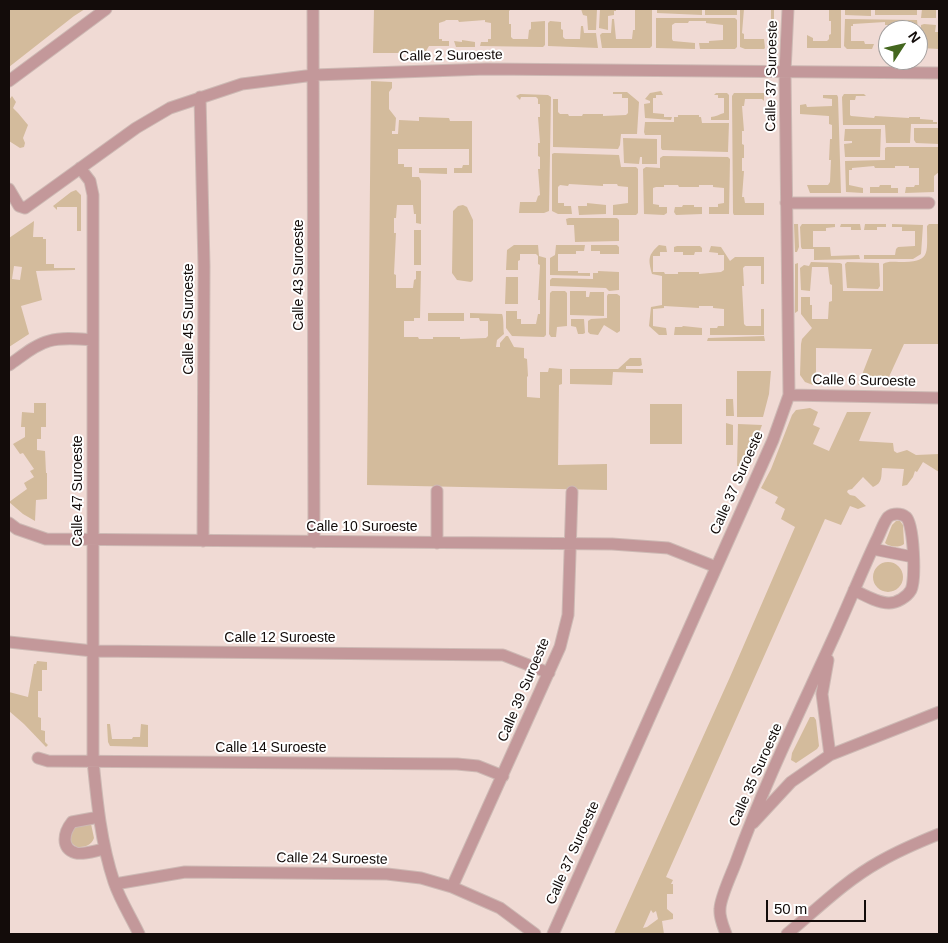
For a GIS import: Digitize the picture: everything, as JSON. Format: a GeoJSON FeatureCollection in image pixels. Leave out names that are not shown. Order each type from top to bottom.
{"type":"FeatureCollection","features":[{"type":"Feature","properties":{"kind":"street"},"geometry":{"type":"LineString","coordinates":[[9,81],[106,9]]}},
{"type":"Feature","properties":{"kind":"street","name":"Calle 43 Suroeste"},"geometry":{"type":"LineString","coordinates":[[313,9],[314,542]]}},
{"type":"Feature","properties":{"kind":"street","name":"Calle 37 Suroeste"},"geometry":{"type":"LineString","coordinates":[[553,934],[773,440],[789,395],[785,72],[788,9]]}},
{"type":"Feature","properties":{"kind":"street","name":"Calle 2 Suroeste"},"geometry":{"type":"LineString","coordinates":[[9,189],[19,206],[25,208],[136,128],[170,108],[242,84],[314,75],[486,69],[939,73]]}},
{"type":"Feature","properties":{"kind":"street","name":"Calle 45 Suroeste"},"geometry":{"type":"LineString","coordinates":[[200,97],[204,266],[203,541]]}},
{"type":"Feature","properties":{"kind":"street","name":"Calle 47 Suroeste"},"geometry":{"type":"LineString","coordinates":[[80,168],[90,181],[92,188],[93,761],[99,817],[114,884],[139,934]]}},
{"type":"Feature","properties":{"kind":"street"},"geometry":{"type":"LineString","coordinates":[[786,203],[929,203]]}},
{"type":"Feature","properties":{"kind":"street"},"geometry":{"type":"LineString","coordinates":[[9,366],[38,345],[49,341],[61,339],[93,340]]}},
{"type":"Feature","properties":{"kind":"street","name":"Calle 6 Suroeste"},"geometry":{"type":"LineString","coordinates":[[789,395],[939,398]]}},
{"type":"Feature","properties":{"kind":"street"},"geometry":{"type":"LineString","coordinates":[[437,543],[438,491]]}},
{"type":"Feature","properties":{"kind":"street","name":"Calle 39 Suroeste"},"geometry":{"type":"LineString","coordinates":[[452,887],[560,647],[568,615],[572,492]]}},
{"type":"Feature","properties":{"kind":"street","name":"Calle 35 Suroeste"},"geometry":{"type":"LineString","coordinates":[[726,934],[720,908],[747,830],[872,549],[887,518],[900,514],[905,516],[910,522],[913,557],[913,585],[910,592],[906,597],[891,603],[882,602],[854,590]]}},
{"type":"Feature","properties":{"kind":"street","name":"Calle 10 Suroeste"},"geometry":{"type":"LineString","coordinates":[[9,522],[17,529],[46,539],[612,544],[668,548],[716,567]]}},
{"type":"Feature","properties":{"kind":"street"},"geometry":{"type":"LineString","coordinates":[[872,549],[913,557]]}},
{"type":"Feature","properties":{"kind":"street","name":"Calle 35 Suroeste"},"geometry":{"type":"LineString","coordinates":[[830,755],[822,694],[836,632]]}},
{"type":"Feature","properties":{"kind":"street","name":"Calle 12 Suroeste"},"geometry":{"type":"LineString","coordinates":[[9,642],[93,651],[503,655],[549,673]]}},
{"type":"Feature","properties":{"kind":"street"},"geometry":{"type":"LineString","coordinates":[[747,830],[791,782],[830,755],[939,712]]}},
{"type":"Feature","properties":{"kind":"street","name":"Calle 14 Suroeste"},"geometry":{"type":"LineString","coordinates":[[38,758],[48,761],[457,764],[478,766],[503,776]]}},
{"type":"Feature","properties":{"kind":"street"},"geometry":{"type":"LineString","coordinates":[[99,817],[72,822],[65,833],[64,839],[71,850],[78,854],[105,849]]}},
{"type":"Feature","properties":{"kind":"street"},"geometry":{"type":"LineString","coordinates":[[787,934],[836,892],[878,862],[913,844],[939,834]]}},
{"type":"Feature","properties":{"kind":"street","name":"Calle 24 Suroeste"},"geometry":{"type":"LineString","coordinates":[[114,884],[185,872],[386,874],[421,878],[452,887],[500,908],[535,934]]}},
{"type":"Feature","properties":{"kind":"shaded area"},"geometry":{"type":"Polygon","coordinates":[[[9,9],[85,9],[9,67],[9,9]]]}},
{"type":"Feature","properties":{"kind":"shaded area"},"geometry":{"type":"Polygon","coordinates":[[[374,9],[511,9],[509,11],[509,24],[511,24],[511,37],[513,39],[528,39],[531,22],[545,21],[545,45],[543,47],[480,46],[481,42],[488,42],[488,39],[491,39],[491,23],[485,22],[485,20],[459,22],[458,20],[446,20],[439,23],[439,39],[449,41],[449,46],[429,46],[426,51],[419,53],[373,53],[374,9]]]}},
{"type":"Feature","properties":{"kind":"shaded area"},"geometry":{"type":"Polygon","coordinates":[[[581,9],[597,9],[596,30],[588,30],[587,16],[583,15],[581,9]]]}},
{"type":"Feature","properties":{"kind":"shaded area"},"geometry":{"type":"Polygon","coordinates":[[[600,9],[616,9],[614,15],[608,16],[608,30],[599,28],[600,9]]]}},
{"type":"Feature","properties":{"kind":"shaded area"},"geometry":{"type":"Polygon","coordinates":[[[635,9],[652,9],[652,46],[650,48],[602,48],[600,35],[602,33],[611,33],[612,19],[614,19],[616,39],[632,39],[633,30],[635,30],[635,9]]]}},
{"type":"Feature","properties":{"kind":"shaded area"},"geometry":{"type":"Polygon","coordinates":[[[657,9],[702,9],[702,15],[657,13],[657,9]]]}},
{"type":"Feature","properties":{"kind":"shaded area"},"geometry":{"type":"Polygon","coordinates":[[[705,9],[737,9],[737,15],[705,15],[705,9]]]}},
{"type":"Feature","properties":{"kind":"shaded area"},"geometry":{"type":"Polygon","coordinates":[[[740,9],[744,9],[742,33],[744,34],[744,39],[764,39],[764,49],[745,49],[740,47],[740,9]]]}},
{"type":"Feature","properties":{"kind":"shaded area"},"geometry":{"type":"Polygon","coordinates":[[[771,9],[774,9],[774,48],[771,48],[771,9]]]}},
{"type":"Feature","properties":{"kind":"shaded area"},"geometry":{"type":"Polygon","coordinates":[[[829,9],[841,9],[841,48],[807,48],[807,35],[813,38],[813,41],[827,41],[829,39],[831,21],[829,21],[829,9]]]}},
{"type":"Feature","properties":{"kind":"shaded area"},"geometry":{"type":"Polygon","coordinates":[[[845,9],[871,9],[871,16],[845,15],[845,9]]]}},
{"type":"Feature","properties":{"kind":"shaded area"},"geometry":{"type":"Polygon","coordinates":[[[875,9],[917,9],[917,15],[875,15],[875,9]]]}},
{"type":"Feature","properties":{"kind":"shaded area"},"geometry":{"type":"Polygon","coordinates":[[[922,9],[936,9],[936,18],[921,18],[922,9]]]}},
{"type":"Feature","properties":{"kind":"shaded area"},"geometry":{"type":"Polygon","coordinates":[[[656,18],[735,18],[737,20],[737,47],[735,49],[700,49],[699,43],[723,40],[723,25],[706,23],[706,21],[689,21],[688,23],[675,23],[672,25],[672,39],[673,41],[695,43],[695,49],[656,48],[656,18]]]}},
{"type":"Feature","properties":{"kind":"shaded area"},"geometry":{"type":"Polygon","coordinates":[[[845,19],[917,20],[878,20],[878,22],[853,24],[851,26],[851,41],[864,41],[865,44],[874,44],[872,49],[847,49],[844,46],[845,19]]]}},
{"type":"Feature","properties":{"kind":"shaded area"},"geometry":{"type":"Polygon","coordinates":[[[550,21],[561,22],[561,29],[565,39],[580,39],[581,26],[583,26],[584,33],[596,33],[598,48],[548,46],[548,23],[550,21]]]}},
{"type":"Feature","properties":{"kind":"shaded area"},"geometry":{"type":"Polygon","coordinates":[[[928,24],[936,25],[935,32],[939,32],[939,49],[928,48],[928,24]]]}},
{"type":"Feature","properties":{"kind":"shaded area"},"geometry":{"type":"Polygon","coordinates":[[[462,40],[475,42],[475,47],[456,47],[454,41],[462,42],[462,40]]]}},
{"type":"Feature","properties":{"kind":"shaded area"},"geometry":{"type":"Polygon","coordinates":[[[371,81],[392,82],[392,88],[389,92],[389,109],[396,118],[395,131],[392,131],[392,134],[398,134],[399,120],[419,121],[419,117],[449,118],[450,121],[472,121],[472,173],[454,173],[454,168],[462,168],[463,165],[469,165],[469,149],[398,149],[398,164],[404,164],[404,167],[412,167],[412,177],[419,177],[421,181],[421,224],[416,223],[413,205],[397,205],[396,218],[394,218],[394,233],[396,233],[394,274],[396,275],[396,288],[413,288],[416,271],[421,271],[420,318],[414,318],[414,321],[404,321],[404,337],[418,337],[419,339],[433,339],[433,337],[486,338],[488,336],[488,321],[470,318],[470,313],[502,314],[504,334],[497,340],[496,347],[500,347],[500,343],[508,336],[514,347],[524,348],[524,358],[527,359],[527,397],[540,398],[540,372],[548,372],[549,368],[562,369],[562,384],[559,385],[558,465],[607,464],[607,490],[367,485],[371,81]]]}},
{"type":"Feature","properties":{"kind":"shaded area"},"geometry":{"type":"Polygon","coordinates":[[[661,91],[663,95],[656,95],[656,98],[653,98],[653,113],[664,114],[664,117],[672,117],[671,120],[645,118],[644,104],[650,103],[650,101],[645,99],[650,93],[661,91]]]}},
{"type":"Feature","properties":{"kind":"shaded area"},"geometry":{"type":"Polygon","coordinates":[[[613,92],[627,92],[639,102],[637,134],[621,134],[618,149],[553,147],[553,99],[558,99],[558,112],[560,114],[568,114],[569,116],[582,116],[583,114],[603,114],[603,116],[626,115],[628,113],[628,98],[622,98],[622,94],[613,94],[613,92]]]}},
{"type":"Feature","properties":{"kind":"shaded area"},"geometry":{"type":"Polygon","coordinates":[[[716,93],[727,93],[729,95],[729,120],[711,120],[711,117],[724,113],[724,98],[718,98],[718,95],[714,95],[716,93]]]}},
{"type":"Feature","properties":{"kind":"shaded area"},"geometry":{"type":"Polygon","coordinates":[[[734,93],[764,93],[764,101],[762,99],[745,99],[744,106],[742,106],[744,158],[742,158],[742,171],[744,171],[742,197],[744,197],[745,203],[764,203],[764,215],[734,215],[733,213],[732,96],[734,93]]]}},
{"type":"Feature","properties":{"kind":"shaded area"},"geometry":{"type":"Polygon","coordinates":[[[520,94],[548,95],[551,97],[549,211],[544,213],[519,213],[520,202],[536,202],[540,195],[538,117],[540,117],[540,104],[538,104],[536,97],[521,97],[520,100],[516,96],[520,94]]]}},
{"type":"Feature","properties":{"kind":"shaded area"},"geometry":{"type":"Polygon","coordinates":[[[844,94],[864,94],[866,96],[856,96],[855,100],[850,100],[851,116],[874,118],[875,116],[920,117],[920,119],[933,120],[937,124],[911,124],[910,143],[886,143],[885,125],[843,125],[842,97],[844,94]]]}},
{"type":"Feature","properties":{"kind":"shaded area"},"geometry":{"type":"Polygon","coordinates":[[[823,95],[837,95],[838,97],[841,193],[810,193],[807,185],[828,185],[830,182],[831,160],[829,160],[832,125],[829,124],[829,116],[800,114],[800,105],[806,104],[807,107],[832,106],[832,99],[823,98],[823,95]]]}},
{"type":"Feature","properties":{"kind":"shaded area"},"geometry":{"type":"Polygon","coordinates":[[[12,96],[16,102],[13,108],[28,125],[23,138],[24,147],[20,148],[9,141],[9,100],[12,96]]]}},
{"type":"Feature","properties":{"kind":"shaded area"},"geometry":{"type":"Polygon","coordinates":[[[678,115],[699,115],[702,123],[729,123],[728,152],[662,150],[661,135],[645,135],[645,122],[674,122],[674,117],[678,117],[678,115]]]}},
{"type":"Feature","properties":{"kind":"shaded area"},"geometry":{"type":"Polygon","coordinates":[[[914,128],[939,128],[939,144],[916,143],[914,140],[914,128]]]}},
{"type":"Feature","properties":{"kind":"shaded area"},"geometry":{"type":"Polygon","coordinates":[[[845,129],[881,129],[880,157],[845,157],[844,144],[852,143],[852,141],[844,141],[845,129]]]}},
{"type":"Feature","properties":{"kind":"shaded area"},"geometry":{"type":"Polygon","coordinates":[[[623,138],[657,139],[657,164],[642,164],[642,157],[640,157],[639,164],[624,163],[623,138]]]}},
{"type":"Feature","properties":{"kind":"shaded area"},"geometry":{"type":"Polygon","coordinates":[[[939,147],[939,172],[934,176],[934,192],[905,193],[906,187],[919,185],[919,168],[895,166],[895,168],[875,168],[874,166],[852,168],[852,170],[849,170],[849,185],[863,188],[863,193],[846,192],[845,161],[885,160],[885,148],[939,147]]]}},
{"type":"Feature","properties":{"kind":"shaded area"},"geometry":{"type":"Polygon","coordinates":[[[552,154],[619,155],[621,167],[636,167],[638,169],[638,213],[636,215],[613,215],[613,205],[628,203],[628,187],[618,186],[617,184],[603,184],[603,186],[560,185],[558,187],[558,203],[564,203],[564,206],[571,206],[572,214],[558,214],[552,211],[552,154]]]}},
{"type":"Feature","properties":{"kind":"shaded area"},"geometry":{"type":"Polygon","coordinates":[[[663,156],[728,157],[730,159],[729,214],[709,214],[709,207],[718,207],[718,204],[724,203],[724,188],[713,187],[713,185],[679,187],[678,185],[664,185],[664,187],[653,188],[653,204],[659,205],[659,207],[667,207],[667,213],[664,215],[644,214],[643,169],[646,167],[660,168],[660,158],[663,156]]]}},
{"type":"Feature","properties":{"kind":"shaded area"},"geometry":{"type":"Polygon","coordinates":[[[419,168],[447,168],[447,174],[419,173],[419,168]]]}},
{"type":"Feature","properties":{"kind":"shaded area"},"geometry":{"type":"Polygon","coordinates":[[[880,185],[891,185],[891,188],[898,188],[898,193],[870,193],[870,187],[879,187],[880,185]]]}},
{"type":"Feature","properties":{"kind":"shaded area"},"geometry":{"type":"Polygon","coordinates":[[[76,190],[81,195],[81,231],[77,231],[77,207],[57,207],[57,210],[53,206],[76,190]]]}},
{"type":"Feature","properties":{"kind":"shaded area"},"geometry":{"type":"Polygon","coordinates":[[[587,203],[606,205],[606,214],[579,215],[578,206],[587,206],[587,203]]]}},
{"type":"Feature","properties":{"kind":"shaded area"},"geometry":{"type":"Polygon","coordinates":[[[463,205],[467,207],[473,220],[473,280],[471,282],[457,280],[452,273],[453,211],[458,206],[463,205]]]}},
{"type":"Feature","properties":{"kind":"shaded area"},"geometry":{"type":"Polygon","coordinates":[[[683,205],[702,207],[702,214],[676,215],[674,212],[675,207],[682,207],[683,205]]]}},
{"type":"Feature","properties":{"kind":"shaded area"},"geometry":{"type":"Polygon","coordinates":[[[617,218],[619,220],[619,241],[575,242],[574,225],[567,225],[566,219],[617,218]]]}},
{"type":"Feature","properties":{"kind":"shaded area"},"geometry":{"type":"Polygon","coordinates":[[[34,221],[33,237],[43,237],[43,239],[46,239],[46,264],[54,264],[54,268],[75,268],[75,270],[36,271],[42,300],[21,306],[29,334],[9,347],[9,238],[34,221]],[[14,266],[12,279],[20,280],[22,267],[14,266]]]}},
{"type":"Feature","properties":{"kind":"shaded area"},"geometry":{"type":"Polygon","coordinates":[[[794,224],[798,224],[799,247],[797,252],[795,252],[794,224]]]}},
{"type":"Feature","properties":{"kind":"shaded area"},"geometry":{"type":"Polygon","coordinates":[[[802,224],[835,224],[835,227],[826,228],[826,231],[813,231],[813,247],[830,247],[831,256],[859,255],[860,259],[814,260],[814,249],[802,249],[801,247],[800,227],[802,224]]]}},
{"type":"Feature","properties":{"kind":"shaded area"},"geometry":{"type":"Polygon","coordinates":[[[841,224],[860,224],[861,230],[851,230],[851,227],[840,227],[841,224]]]}},
{"type":"Feature","properties":{"kind":"shaded area"},"geometry":{"type":"Polygon","coordinates":[[[865,224],[886,224],[886,227],[877,227],[877,230],[864,230],[865,224]]]}},
{"type":"Feature","properties":{"kind":"shaded area"},"geometry":{"type":"Polygon","coordinates":[[[892,224],[923,225],[921,254],[913,259],[864,259],[864,255],[895,255],[898,247],[915,246],[915,231],[902,231],[902,227],[892,227],[892,224]]]}},
{"type":"Feature","properties":{"kind":"shaded area"},"geometry":{"type":"Polygon","coordinates":[[[929,224],[939,224],[939,344],[904,344],[888,379],[888,385],[858,385],[872,349],[816,348],[816,381],[813,381],[813,385],[805,382],[800,375],[801,344],[802,339],[812,328],[801,314],[801,297],[810,297],[812,319],[828,319],[829,302],[832,301],[832,285],[830,284],[828,267],[812,267],[810,291],[801,290],[800,268],[804,265],[809,266],[811,262],[840,263],[842,264],[843,291],[883,291],[883,264],[889,262],[909,262],[922,258],[927,250],[927,226],[929,224]]]}},
{"type":"Feature","properties":{"kind":"shaded area"},"geometry":{"type":"Polygon","coordinates":[[[414,230],[421,230],[421,265],[414,265],[414,230]]]}},
{"type":"Feature","properties":{"kind":"shaded area"},"geometry":{"type":"Polygon","coordinates":[[[514,245],[538,245],[539,256],[546,258],[546,335],[544,337],[512,336],[506,328],[506,311],[517,311],[517,319],[521,319],[521,324],[536,324],[538,314],[540,314],[540,300],[538,300],[540,265],[538,264],[538,256],[536,254],[520,254],[518,270],[506,270],[507,250],[514,245]]]}},
{"type":"Feature","properties":{"kind":"shaded area"},"geometry":{"type":"Polygon","coordinates":[[[556,245],[585,245],[584,251],[576,251],[576,254],[558,254],[558,271],[578,271],[578,273],[590,273],[590,276],[550,275],[550,258],[555,255],[556,245]]]}},
{"type":"Feature","properties":{"kind":"shaded area"},"geometry":{"type":"Polygon","coordinates":[[[591,245],[617,245],[619,247],[619,254],[600,254],[600,251],[591,251],[591,245]]]}},
{"type":"Feature","properties":{"kind":"shaded area"},"geometry":{"type":"Polygon","coordinates":[[[659,245],[666,246],[667,252],[660,252],[660,256],[653,256],[653,272],[664,272],[665,274],[678,274],[678,272],[699,272],[699,274],[721,272],[724,270],[724,255],[709,252],[711,246],[721,247],[730,261],[735,257],[764,257],[764,284],[761,284],[761,266],[745,266],[743,268],[744,286],[742,286],[744,324],[746,326],[761,326],[761,309],[764,309],[764,335],[710,335],[710,328],[724,326],[724,309],[713,308],[713,306],[699,306],[699,308],[664,306],[664,308],[653,309],[653,326],[666,328],[667,335],[659,335],[649,326],[651,307],[662,305],[662,276],[652,274],[650,265],[651,255],[659,245]]]}},
{"type":"Feature","properties":{"kind":"shaded area"},"geometry":{"type":"Polygon","coordinates":[[[700,246],[702,252],[695,252],[694,255],[683,255],[683,252],[674,252],[674,247],[700,246]]]}},
{"type":"Feature","properties":{"kind":"shaded area"},"geometry":{"type":"Polygon","coordinates":[[[847,262],[879,263],[880,286],[878,289],[847,288],[845,264],[847,262]]]}},
{"type":"Feature","properties":{"kind":"shaded area"},"geometry":{"type":"Polygon","coordinates":[[[798,263],[798,311],[795,313],[795,264],[798,263]]]}},
{"type":"Feature","properties":{"kind":"shaded area"},"geometry":{"type":"Polygon","coordinates":[[[598,271],[619,272],[619,290],[609,291],[606,288],[550,286],[552,278],[593,279],[593,273],[598,273],[598,271]]]}},
{"type":"Feature","properties":{"kind":"shaded area"},"geometry":{"type":"Polygon","coordinates":[[[506,277],[518,277],[518,304],[505,304],[506,277]]]}},
{"type":"Feature","properties":{"kind":"shaded area"},"geometry":{"type":"Polygon","coordinates":[[[552,291],[565,291],[567,293],[567,326],[557,327],[556,337],[551,337],[549,334],[550,293],[552,291]]]}},
{"type":"Feature","properties":{"kind":"shaded area"},"geometry":{"type":"Polygon","coordinates":[[[570,291],[586,291],[586,297],[589,297],[590,292],[604,292],[604,316],[570,315],[570,291]]]}},
{"type":"Feature","properties":{"kind":"shaded area"},"geometry":{"type":"Polygon","coordinates":[[[608,294],[620,296],[620,331],[617,333],[604,325],[598,335],[590,334],[588,332],[588,321],[591,319],[607,318],[608,294]]]}},
{"type":"Feature","properties":{"kind":"shaded area"},"geometry":{"type":"Polygon","coordinates":[[[428,313],[464,313],[464,321],[428,321],[428,313]]]}},
{"type":"Feature","properties":{"kind":"shaded area"},"geometry":{"type":"Polygon","coordinates":[[[571,319],[584,319],[585,333],[578,334],[576,327],[571,326],[571,319]]]}},
{"type":"Feature","properties":{"kind":"shaded area"},"geometry":{"type":"Polygon","coordinates":[[[675,327],[702,328],[702,335],[674,335],[675,327]]]}},
{"type":"Feature","properties":{"kind":"shaded area"},"geometry":{"type":"Polygon","coordinates":[[[764,336],[765,341],[707,341],[708,338],[764,336]]]}},
{"type":"Feature","properties":{"kind":"shaded area"},"geometry":{"type":"Polygon","coordinates":[[[630,358],[641,358],[642,365],[626,366],[626,369],[643,369],[643,373],[613,372],[612,385],[570,384],[570,369],[618,369],[630,358]]]}},
{"type":"Feature","properties":{"kind":"shaded area"},"geometry":{"type":"Polygon","coordinates":[[[737,371],[771,371],[769,394],[763,417],[737,417],[737,371]]]}},
{"type":"Feature","properties":{"kind":"shaded area"},"geometry":{"type":"Polygon","coordinates":[[[726,399],[733,399],[734,416],[726,416],[726,399]]]}},
{"type":"Feature","properties":{"kind":"shaded area"},"geometry":{"type":"Polygon","coordinates":[[[34,403],[46,403],[46,427],[41,427],[41,439],[37,439],[37,450],[45,451],[47,473],[47,499],[36,500],[35,521],[9,502],[27,489],[24,483],[34,477],[30,471],[34,469],[23,453],[20,454],[13,444],[25,437],[25,427],[21,427],[22,412],[34,413],[34,403]]]}},
{"type":"Feature","properties":{"kind":"shaded area"},"geometry":{"type":"Polygon","coordinates":[[[650,404],[682,404],[682,444],[650,444],[650,404]]]}},
{"type":"Feature","properties":{"kind":"shaded area"},"geometry":{"type":"Polygon","coordinates":[[[810,408],[818,412],[813,425],[820,428],[813,444],[829,451],[847,412],[871,412],[859,441],[893,443],[894,451],[897,453],[907,450],[916,455],[939,454],[939,472],[923,462],[907,485],[902,486],[904,469],[882,468],[881,479],[876,485],[873,487],[863,477],[847,492],[855,496],[866,506],[858,509],[850,506],[841,525],[825,519],[666,877],[673,880],[671,884],[673,884],[673,894],[667,894],[667,909],[673,914],[673,919],[662,921],[664,934],[614,934],[730,677],[795,527],[781,519],[785,509],[775,503],[778,497],[761,488],[771,469],[792,415],[796,410],[810,408]],[[651,910],[643,928],[658,919],[656,911],[653,913],[651,910]]]}},
{"type":"Feature","properties":{"kind":"shaded area"},"geometry":{"type":"Polygon","coordinates":[[[726,423],[733,425],[733,445],[726,445],[726,423]]]}},
{"type":"Feature","properties":{"kind":"shaded area"},"geometry":{"type":"Polygon","coordinates":[[[738,424],[762,425],[747,466],[737,466],[738,424]]]}},
{"type":"Feature","properties":{"kind":"shaded area"},"geometry":{"type":"Polygon","coordinates":[[[896,521],[900,521],[903,525],[904,544],[899,546],[885,543],[892,525],[896,521]]]}},
{"type":"Feature","properties":{"kind":"shaded area"},"geometry":{"type":"Polygon","coordinates":[[[888,562],[894,563],[902,571],[902,583],[894,591],[888,592],[882,591],[874,583],[873,577],[874,571],[882,563],[888,562]]]}},
{"type":"Feature","properties":{"kind":"shaded area"},"geometry":{"type":"Polygon","coordinates":[[[37,661],[47,662],[47,670],[42,670],[42,691],[38,691],[38,717],[41,718],[41,730],[45,731],[45,742],[48,745],[46,747],[9,711],[9,692],[28,697],[34,664],[37,661]]]}},
{"type":"Feature","properties":{"kind":"shaded area"},"geometry":{"type":"Polygon","coordinates":[[[810,717],[814,717],[816,720],[819,746],[796,763],[791,760],[792,753],[810,717]]]}},
{"type":"Feature","properties":{"kind":"shaded area"},"geometry":{"type":"Polygon","coordinates":[[[107,724],[110,724],[112,739],[140,737],[141,724],[148,725],[148,747],[110,746],[107,724]]]}},
{"type":"Feature","properties":{"kind":"shaded area"},"geometry":{"type":"Polygon","coordinates":[[[91,824],[94,838],[87,846],[77,847],[71,843],[70,835],[73,828],[91,824]]]}}]}
